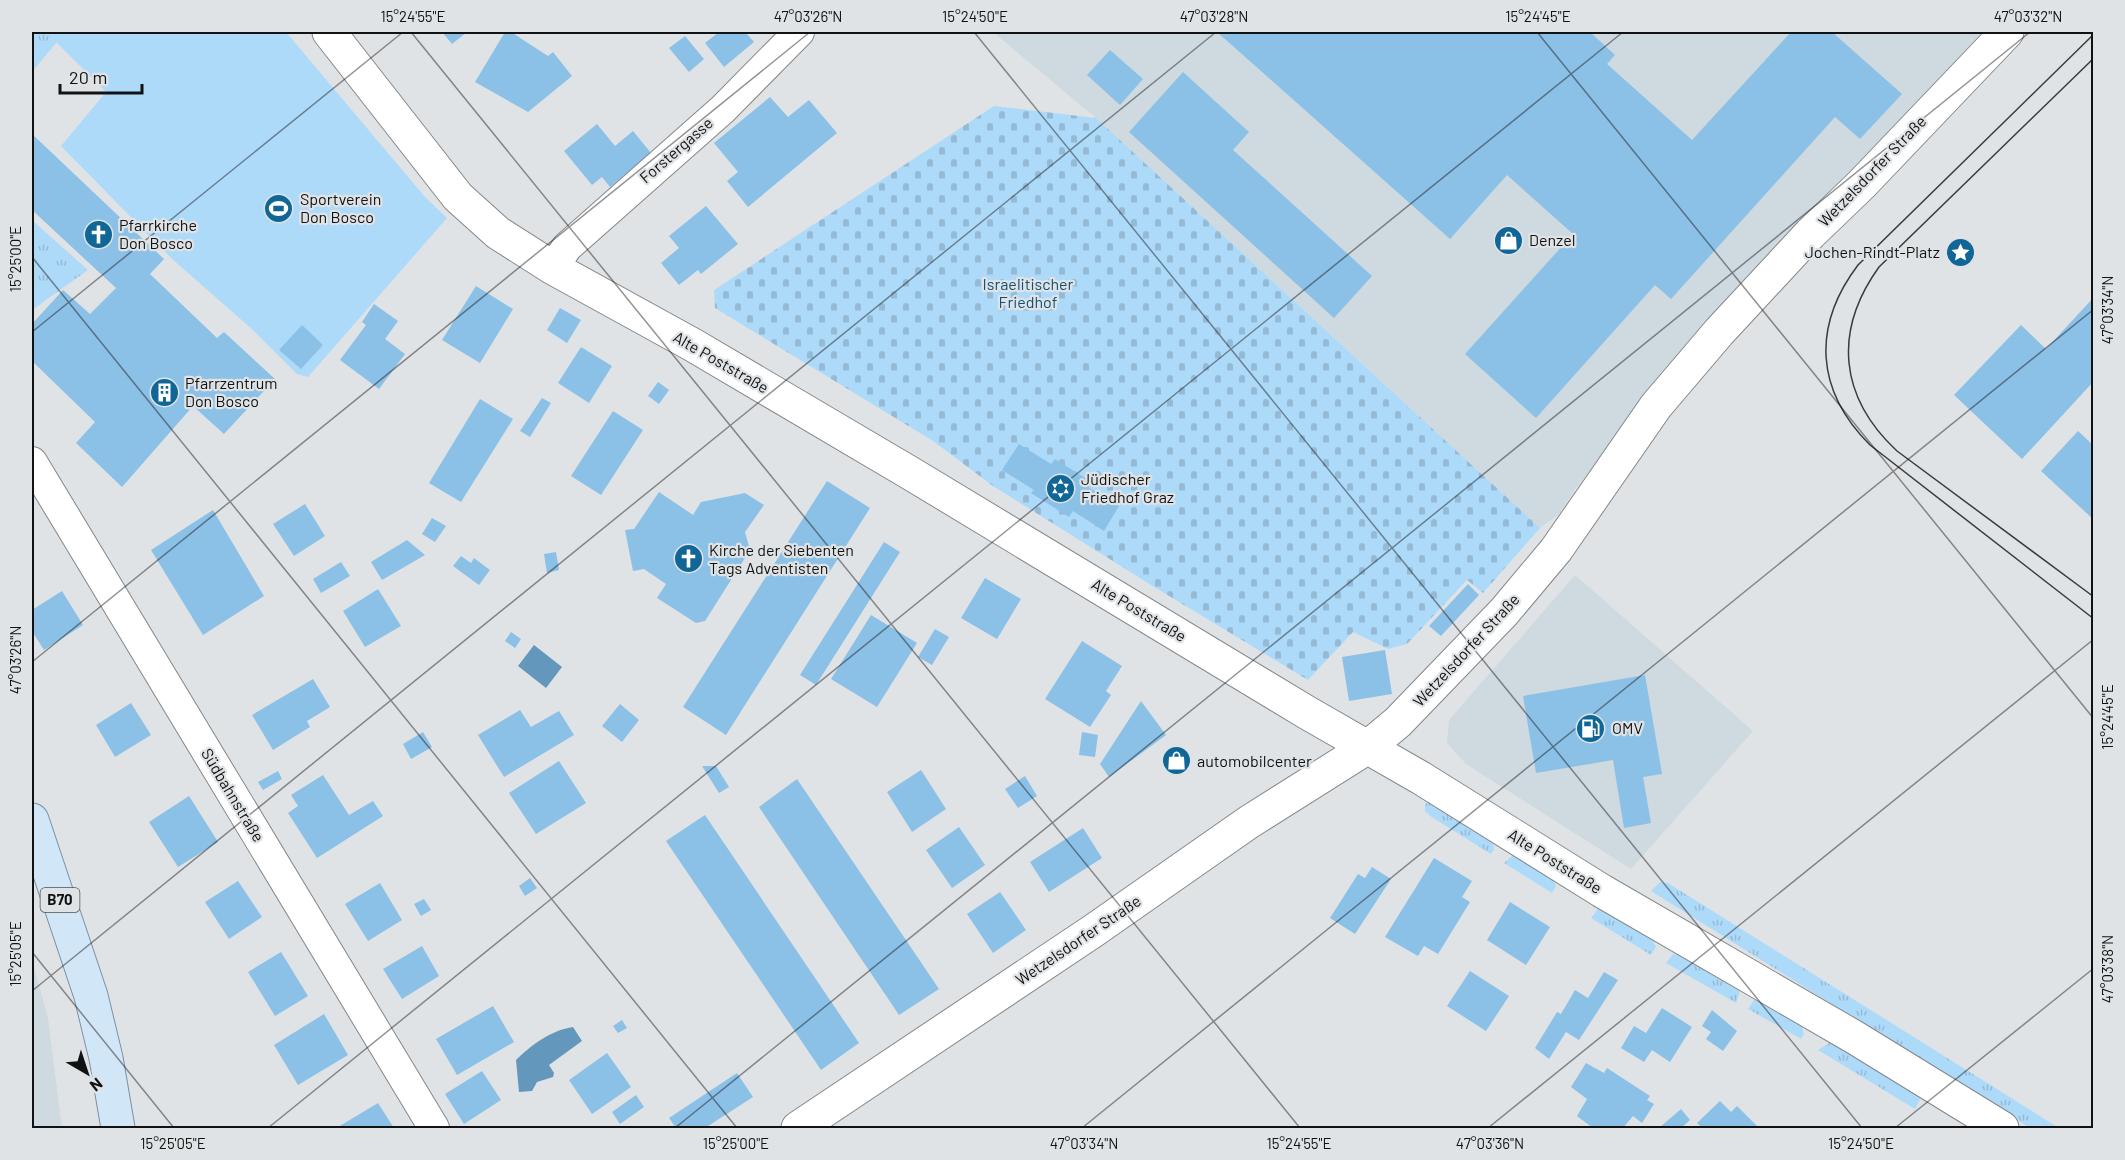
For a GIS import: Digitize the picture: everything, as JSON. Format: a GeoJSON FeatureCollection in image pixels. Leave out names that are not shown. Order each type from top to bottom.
{"type":"FeatureCollection","features":[{"type":"Feature","properties":{"kind":"main road","name":"Alte Poststraße"},"geometry":{"type":"LineString","coordinates":[[329,32],[458,197],[498,233],[553,268],[748,377],[1368,747],[1602,891],[1854,1037],[2002,1128]]}},
{"type":"Feature","properties":{"kind":"main road","name":"Wetzelsdorfer Straße"},"geometry":{"type":"LineString","coordinates":[[798,1128],[1093,931],[1249,822],[1368,747],[1398,722],[1504,612],[1568,534],[1656,406],[1719,332],[1810,234],[1861,185],[2007,32]]}},
{"type":"Feature","properties":{"kind":"main road","name":"B70"},"geometry":{"type":"LineString","coordinates":[[32,820],[91,996],[106,1058],[118,1128]]}},
{"type":"Feature","properties":{"kind":"street","name":"Forstergasse"},"geometry":{"type":"LineString","coordinates":[[553,268],[567,247],[723,109],[795,33]]}},
{"type":"Feature","properties":{"kind":"street","name":"Südbahnstraße"},"geometry":{"type":"LineString","coordinates":[[32,462],[435,1128]]}},
{"type":"Feature","properties":{"kind":"shaded area","name":"Denzel"},"geometry":{"type":"Polygon","coordinates":[[[993,32],[1983,32],[1707,323],[1576,488],[1559,514],[1540,528],[1096,118],[993,32]]]}},
{"type":"Feature","properties":{"kind":"shaded area"},"geometry":{"type":"Polygon","coordinates":[[[1575,575],[1753,731],[1631,869],[1466,764],[1447,743],[1449,720],[1575,575]]]}},
{"type":"Feature","properties":{"kind":"shaded area"},"geometry":{"type":"Polygon","coordinates":[[[534,645],[562,667],[546,688],[518,666],[534,645]]]}},
{"type":"Feature","properties":{"kind":"shaded area"},"geometry":{"type":"Polygon","coordinates":[[[32,960],[48,1018],[62,1128],[32,1128],[32,960]]]}},
{"type":"Feature","properties":{"kind":"shaded area"},"geometry":{"type":"Polygon","coordinates":[[[573,1027],[582,1041],[549,1065],[554,1073],[553,1077],[537,1082],[532,1091],[519,1092],[516,1060],[542,1039],[557,1031],[573,1027]]]}},
{"type":"Feature","properties":{"kind":"green space"},"geometry":{"type":"Polygon","coordinates":[[[32,32],[46,32],[57,42],[32,72],[32,32]]]}},
{"type":"Feature","properties":{"kind":"green space","name":"Sportverein Don Bosco"},"geometry":{"type":"Polygon","coordinates":[[[46,32],[286,32],[425,197],[447,218],[308,377],[297,374],[254,331],[171,258],[61,146],[106,92],[46,32]]]}},
{"type":"Feature","properties":{"kind":"green space","name":"Israelitischer Friedhof"},"geometry":{"type":"Polygon","coordinates":[[[994,106],[1096,118],[1540,528],[1483,593],[1467,580],[1407,644],[1388,649],[1353,632],[1308,680],[993,486],[933,441],[715,308],[714,290],[994,106]]]}},
{"type":"Feature","properties":{"kind":"green space"},"geometry":{"type":"Polygon","coordinates":[[[32,220],[88,270],[32,310],[32,220]]]}},
{"type":"Feature","properties":{"kind":"green space"},"geometry":{"type":"Polygon","coordinates":[[[1429,800],[1492,839],[1494,850],[1491,854],[1430,816],[1425,811],[1425,805],[1429,800]]]}},
{"type":"Feature","properties":{"kind":"green space"},"geometry":{"type":"Polygon","coordinates":[[[1512,856],[1519,856],[1553,878],[1556,886],[1552,893],[1504,863],[1512,856]]]}},
{"type":"Feature","properties":{"kind":"green space"},"geometry":{"type":"Polygon","coordinates":[[[1660,882],[1668,883],[2059,1128],[2030,1128],[1651,891],[1660,882]]]}},
{"type":"Feature","properties":{"kind":"green space"},"geometry":{"type":"Polygon","coordinates":[[[1598,909],[1604,909],[1652,939],[1656,947],[1651,955],[1591,918],[1598,909]]]}},
{"type":"Feature","properties":{"kind":"green space"},"geometry":{"type":"Polygon","coordinates":[[[1673,954],[1680,955],[1736,987],[1740,991],[1736,1003],[1666,963],[1673,954]]]}},
{"type":"Feature","properties":{"kind":"green space"},"geometry":{"type":"Polygon","coordinates":[[[1754,1000],[1761,1000],[1801,1023],[1804,1034],[1801,1039],[1748,1009],[1754,1000]]]}},
{"type":"Feature","properties":{"kind":"green space"},"geometry":{"type":"Polygon","coordinates":[[[1829,1043],[1834,1043],[1918,1094],[1920,1099],[1915,1109],[1818,1050],[1829,1043]]]}},
{"type":"Feature","properties":{"kind":"building"},"geometry":{"type":"Polygon","coordinates":[[[442,32],[467,32],[452,44],[442,32]]]}},
{"type":"Feature","properties":{"kind":"building"},"geometry":{"type":"Polygon","coordinates":[[[505,32],[511,32],[548,56],[553,52],[572,76],[528,112],[475,82],[505,32]]]}},
{"type":"Feature","properties":{"kind":"building"},"geometry":{"type":"Polygon","coordinates":[[[719,32],[745,32],[754,42],[724,67],[705,43],[719,32]]]}},
{"type":"Feature","properties":{"kind":"building"},"geometry":{"type":"Polygon","coordinates":[[[1217,32],[1590,32],[1615,55],[1607,64],[1692,140],[1791,32],[1832,32],[1902,94],[1860,139],[1835,117],[1671,299],[1655,285],[1536,418],[1465,354],[1573,234],[1507,175],[1450,239],[1217,32]]]}},
{"type":"Feature","properties":{"kind":"building"},"geometry":{"type":"Polygon","coordinates":[[[685,36],[704,59],[689,72],[669,48],[685,36]]]}},
{"type":"Feature","properties":{"kind":"building"},"geometry":{"type":"Polygon","coordinates":[[[1110,50],[1143,79],[1120,105],[1087,75],[1110,50]]]}},
{"type":"Feature","properties":{"kind":"building"},"geometry":{"type":"Polygon","coordinates":[[[1183,72],[1249,132],[1233,150],[1372,276],[1334,318],[1129,132],[1183,72]]]}},
{"type":"Feature","properties":{"kind":"building"},"geometry":{"type":"Polygon","coordinates":[[[770,97],[788,117],[809,100],[837,133],[748,207],[727,181],[738,172],[714,143],[770,97]]]}},
{"type":"Feature","properties":{"kind":"building"},"geometry":{"type":"Polygon","coordinates":[[[597,124],[615,146],[633,131],[651,153],[610,187],[602,177],[592,185],[564,151],[597,124]]]}},
{"type":"Feature","properties":{"kind":"building","name":"Pfarrzentrum Don Bosco"},"geometry":{"type":"Polygon","coordinates":[[[32,134],[164,259],[150,274],[217,338],[224,332],[275,379],[224,434],[193,406],[122,487],[76,443],[95,422],[32,361],[32,324],[63,290],[90,314],[116,288],[32,210],[32,134]]]}},
{"type":"Feature","properties":{"kind":"building"},"geometry":{"type":"Polygon","coordinates":[[[706,206],[738,244],[701,274],[698,270],[679,285],[661,263],[679,248],[669,236],[706,206]]]}},
{"type":"Feature","properties":{"kind":"building"},"geometry":{"type":"Polygon","coordinates":[[[476,286],[513,309],[480,363],[442,340],[476,286]]]}},
{"type":"Feature","properties":{"kind":"building"},"geometry":{"type":"Polygon","coordinates":[[[2094,297],[2094,381],[2022,459],[1954,395],[2021,325],[2046,349],[2094,297]]]}},
{"type":"Feature","properties":{"kind":"building"},"geometry":{"type":"Polygon","coordinates":[[[374,304],[398,321],[385,339],[405,354],[379,389],[340,360],[366,325],[362,322],[374,304]]]}},
{"type":"Feature","properties":{"kind":"building"},"geometry":{"type":"Polygon","coordinates":[[[560,308],[581,320],[567,343],[547,330],[560,308]]]}},
{"type":"Feature","properties":{"kind":"building"},"geometry":{"type":"Polygon","coordinates":[[[302,325],[323,345],[301,369],[279,350],[302,325]]]}},
{"type":"Feature","properties":{"kind":"building"},"geometry":{"type":"Polygon","coordinates":[[[581,347],[612,366],[589,403],[558,383],[581,347]]]}},
{"type":"Feature","properties":{"kind":"building"},"geometry":{"type":"Polygon","coordinates":[[[658,382],[669,390],[659,404],[648,396],[658,382]]]}},
{"type":"Feature","properties":{"kind":"building"},"geometry":{"type":"Polygon","coordinates":[[[542,398],[551,403],[530,437],[520,431],[542,398]]]}},
{"type":"Feature","properties":{"kind":"building"},"geometry":{"type":"Polygon","coordinates":[[[480,399],[513,419],[461,502],[429,483],[480,399]]]}},
{"type":"Feature","properties":{"kind":"building"},"geometry":{"type":"Polygon","coordinates":[[[613,411],[643,430],[601,495],[571,476],[613,411]]]}},
{"type":"Feature","properties":{"kind":"building"},"geometry":{"type":"Polygon","coordinates":[[[2078,431],[2094,446],[2094,520],[2041,471],[2078,431]]]}},
{"type":"Feature","properties":{"kind":"building","name":"Jüdischer Friedhof Graz"},"geometry":{"type":"Polygon","coordinates":[[[1019,444],[1051,464],[1055,459],[1090,481],[1086,486],[1119,506],[1104,531],[1073,511],[1069,517],[1031,493],[1034,490],[1002,470],[1019,444]]]}},
{"type":"Feature","properties":{"kind":"building"},"geometry":{"type":"Polygon","coordinates":[[[827,481],[870,508],[726,735],[683,707],[827,481]]]}},
{"type":"Feature","properties":{"kind":"building","name":"Kirche der Siebenten Tags Adventisten"},"geometry":{"type":"Polygon","coordinates":[[[659,492],[693,515],[701,502],[745,493],[764,505],[745,532],[750,550],[705,621],[696,623],[657,598],[666,584],[644,569],[633,571],[625,530],[634,529],[659,492]]]}},
{"type":"Feature","properties":{"kind":"building"},"geometry":{"type":"Polygon","coordinates":[[[305,504],[325,536],[294,556],[273,524],[305,504]]]}},
{"type":"Feature","properties":{"kind":"building"},"geometry":{"type":"Polygon","coordinates":[[[213,510],[264,596],[203,635],[151,550],[213,510]]]}},
{"type":"Feature","properties":{"kind":"building"},"geometry":{"type":"Polygon","coordinates":[[[432,518],[446,526],[435,542],[422,534],[432,518]]]}},
{"type":"Feature","properties":{"kind":"building"},"geometry":{"type":"Polygon","coordinates":[[[407,540],[425,555],[382,580],[371,562],[407,540]]]}},
{"type":"Feature","properties":{"kind":"building"},"geometry":{"type":"Polygon","coordinates":[[[884,542],[900,552],[816,685],[800,675],[884,542]]]}},
{"type":"Feature","properties":{"kind":"building"},"geometry":{"type":"Polygon","coordinates":[[[556,552],[559,570],[547,573],[544,554],[556,552]]]}},
{"type":"Feature","properties":{"kind":"building"},"geometry":{"type":"Polygon","coordinates":[[[461,556],[471,563],[474,558],[490,570],[479,585],[453,566],[461,556]]]}},
{"type":"Feature","properties":{"kind":"building"},"geometry":{"type":"Polygon","coordinates":[[[341,562],[350,576],[321,593],[313,579],[341,562]]]}},
{"type":"Feature","properties":{"kind":"building"},"geometry":{"type":"Polygon","coordinates":[[[985,578],[1021,599],[997,639],[961,618],[985,578]]]}},
{"type":"Feature","properties":{"kind":"building"},"geometry":{"type":"Polygon","coordinates":[[[1468,584],[1479,595],[1441,636],[1429,626],[1468,584]]]}},
{"type":"Feature","properties":{"kind":"building"},"geometry":{"type":"Polygon","coordinates":[[[378,589],[401,626],[365,647],[343,611],[378,589]]]}},
{"type":"Feature","properties":{"kind":"building"},"geometry":{"type":"Polygon","coordinates":[[[62,591],[83,625],[44,650],[32,631],[32,610],[62,591]]]}},
{"type":"Feature","properties":{"kind":"building"},"geometry":{"type":"Polygon","coordinates":[[[871,615],[917,643],[877,707],[831,679],[871,615]]]}},
{"type":"Feature","properties":{"kind":"building"},"geometry":{"type":"Polygon","coordinates":[[[935,629],[949,637],[932,665],[918,657],[935,629]]]}},
{"type":"Feature","properties":{"kind":"building"},"geometry":{"type":"Polygon","coordinates":[[[511,632],[521,639],[515,648],[505,641],[511,632]]]}},
{"type":"Feature","properties":{"kind":"building"},"geometry":{"type":"Polygon","coordinates":[[[1082,641],[1122,666],[1106,691],[1111,695],[1090,727],[1045,699],[1082,641]]]}},
{"type":"Feature","properties":{"kind":"building"},"geometry":{"type":"Polygon","coordinates":[[[1385,650],[1392,694],[1349,701],[1342,657],[1385,650]]]}},
{"type":"Feature","properties":{"kind":"building","name":"OMV"},"geometry":{"type":"Polygon","coordinates":[[[1645,675],[1662,774],[1643,777],[1651,823],[1624,828],[1613,760],[1536,773],[1523,696],[1645,675]]]}},
{"type":"Feature","properties":{"kind":"building"},"geometry":{"type":"Polygon","coordinates":[[[313,679],[330,707],[307,721],[310,727],[273,750],[252,715],[313,679]]]}},
{"type":"Feature","properties":{"kind":"building"},"geometry":{"type":"Polygon","coordinates":[[[1141,701],[1166,735],[1109,777],[1100,764],[1141,701]]]}},
{"type":"Feature","properties":{"kind":"building"},"geometry":{"type":"Polygon","coordinates":[[[131,703],[151,735],[115,757],[96,725],[131,703]]]}},
{"type":"Feature","properties":{"kind":"building"},"geometry":{"type":"Polygon","coordinates":[[[620,704],[639,720],[622,742],[602,726],[620,704]]]}},
{"type":"Feature","properties":{"kind":"building"},"geometry":{"type":"Polygon","coordinates":[[[520,710],[531,727],[559,711],[574,735],[504,777],[478,735],[520,710]]]}},
{"type":"Feature","properties":{"kind":"building"},"geometry":{"type":"Polygon","coordinates":[[[423,732],[432,747],[411,759],[403,744],[423,732]]]}},
{"type":"Feature","properties":{"kind":"building"},"geometry":{"type":"Polygon","coordinates":[[[1082,732],[1098,735],[1095,757],[1079,755],[1082,732]]]}},
{"type":"Feature","properties":{"kind":"building"},"geometry":{"type":"Polygon","coordinates":[[[559,761],[586,803],[536,834],[509,793],[559,761]]]}},
{"type":"Feature","properties":{"kind":"building"},"geometry":{"type":"Polygon","coordinates":[[[702,766],[716,766],[729,787],[719,793],[702,766]]]}},
{"type":"Feature","properties":{"kind":"building"},"geometry":{"type":"Polygon","coordinates":[[[921,770],[946,809],[912,832],[887,792],[921,770]]]}},
{"type":"Feature","properties":{"kind":"building"},"geometry":{"type":"Polygon","coordinates":[[[278,771],[282,779],[263,790],[258,782],[278,771]]]}},
{"type":"Feature","properties":{"kind":"building"},"geometry":{"type":"Polygon","coordinates":[[[323,775],[349,815],[373,801],[383,816],[317,858],[288,813],[298,806],[291,795],[323,775]]]}},
{"type":"Feature","properties":{"kind":"building"},"geometry":{"type":"Polygon","coordinates":[[[1025,776],[1037,796],[1018,808],[1005,789],[1025,776]]]}},
{"type":"Feature","properties":{"kind":"building"},"geometry":{"type":"Polygon","coordinates":[[[797,779],[939,989],[899,1015],[759,807],[797,779]]]}},
{"type":"Feature","properties":{"kind":"building"},"geometry":{"type":"Polygon","coordinates":[[[189,796],[218,842],[178,867],[149,822],[189,796]]]}},
{"type":"Feature","properties":{"kind":"building"},"geometry":{"type":"Polygon","coordinates":[[[705,815],[859,1043],[821,1070],[666,841],[705,815]]]}},
{"type":"Feature","properties":{"kind":"building"},"geometry":{"type":"Polygon","coordinates":[[[959,827],[985,865],[952,888],[926,850],[959,827]]]}},
{"type":"Feature","properties":{"kind":"building"},"geometry":{"type":"Polygon","coordinates":[[[1083,828],[1102,858],[1049,892],[1030,862],[1083,828]]]}},
{"type":"Feature","properties":{"kind":"building"},"geometry":{"type":"Polygon","coordinates":[[[1434,858],[1472,881],[1462,897],[1470,902],[1438,954],[1424,946],[1418,956],[1385,937],[1434,858]]]}},
{"type":"Feature","properties":{"kind":"building"},"geometry":{"type":"Polygon","coordinates":[[[1372,867],[1391,879],[1355,934],[1330,918],[1358,874],[1365,878],[1372,867]]]}},
{"type":"Feature","properties":{"kind":"building"},"geometry":{"type":"Polygon","coordinates":[[[530,878],[537,888],[525,896],[519,886],[530,878]]]}},
{"type":"Feature","properties":{"kind":"building"},"geometry":{"type":"Polygon","coordinates":[[[238,881],[262,917],[229,939],[205,902],[238,881]]]}},
{"type":"Feature","properties":{"kind":"building"},"geometry":{"type":"Polygon","coordinates":[[[380,883],[402,920],[368,941],[345,904],[380,883]]]}},
{"type":"Feature","properties":{"kind":"building"},"geometry":{"type":"Polygon","coordinates":[[[1000,892],[1026,930],[993,953],[967,914],[1000,892]]]}},
{"type":"Feature","properties":{"kind":"building"},"geometry":{"type":"Polygon","coordinates":[[[424,899],[431,910],[421,916],[414,904],[424,899]]]}},
{"type":"Feature","properties":{"kind":"building"},"geometry":{"type":"Polygon","coordinates":[[[1510,902],[1550,927],[1526,965],[1487,940],[1510,902]]]}},
{"type":"Feature","properties":{"kind":"building"},"geometry":{"type":"Polygon","coordinates":[[[422,946],[439,976],[402,999],[383,969],[422,946]]]}},
{"type":"Feature","properties":{"kind":"building"},"geometry":{"type":"Polygon","coordinates":[[[281,952],[308,996],[275,1016],[248,972],[281,952]]]}},
{"type":"Feature","properties":{"kind":"building"},"geometry":{"type":"Polygon","coordinates":[[[1470,971],[1509,996],[1486,1031],[1447,1006],[1470,971]]]}},
{"type":"Feature","properties":{"kind":"building"},"geometry":{"type":"Polygon","coordinates":[[[1604,972],[1618,980],[1579,1040],[1566,1032],[1549,1059],[1535,1048],[1557,1012],[1561,1014],[1575,990],[1588,998],[1604,972]]]}},
{"type":"Feature","properties":{"kind":"building"},"geometry":{"type":"Polygon","coordinates":[[[493,1006],[514,1042],[457,1075],[436,1039],[493,1006]]]}},
{"type":"Feature","properties":{"kind":"building"},"geometry":{"type":"Polygon","coordinates":[[[1662,1008],[1692,1027],[1670,1062],[1652,1050],[1644,1062],[1621,1048],[1634,1026],[1646,1033],[1662,1008]]]}},
{"type":"Feature","properties":{"kind":"building"},"geometry":{"type":"Polygon","coordinates":[[[1712,1010],[1737,1031],[1723,1051],[1706,1039],[1711,1032],[1702,1026],[1712,1010]]]}},
{"type":"Feature","properties":{"kind":"building"},"geometry":{"type":"Polygon","coordinates":[[[324,1014],[348,1055],[298,1085],[274,1045],[324,1014]]]}},
{"type":"Feature","properties":{"kind":"building"},"geometry":{"type":"Polygon","coordinates":[[[622,1020],[627,1028],[618,1033],[613,1026],[622,1020]]]}},
{"type":"Feature","properties":{"kind":"building"},"geometry":{"type":"Polygon","coordinates":[[[607,1053],[631,1087],[592,1114],[569,1080],[607,1053]]]}},
{"type":"Feature","properties":{"kind":"building"},"geometry":{"type":"Polygon","coordinates":[[[1586,1063],[1604,1073],[1607,1068],[1650,1096],[1647,1100],[1654,1104],[1642,1123],[1633,1116],[1623,1128],[1593,1128],[1577,1116],[1587,1099],[1571,1087],[1586,1063]]]}},
{"type":"Feature","properties":{"kind":"building"},"geometry":{"type":"Polygon","coordinates":[[[482,1071],[501,1100],[464,1124],[445,1094],[482,1071]]]}},
{"type":"Feature","properties":{"kind":"building"},"geometry":{"type":"Polygon","coordinates":[[[737,1073],[753,1097],[705,1128],[676,1128],[669,1118],[737,1073]]]}},
{"type":"Feature","properties":{"kind":"building"},"geometry":{"type":"Polygon","coordinates":[[[636,1095],[644,1107],[620,1124],[612,1112],[636,1095]]]}},
{"type":"Feature","properties":{"kind":"building"},"geometry":{"type":"Polygon","coordinates":[[[1720,1101],[1731,1112],[1737,1106],[1759,1128],[1702,1128],[1697,1123],[1720,1101]]]}},
{"type":"Feature","properties":{"kind":"building"},"geometry":{"type":"Polygon","coordinates":[[[378,1103],[394,1128],[338,1127],[378,1103]]]}},
{"type":"Feature","properties":{"kind":"building"},"geometry":{"type":"Polygon","coordinates":[[[1681,1109],[1690,1120],[1681,1128],[1659,1128],[1681,1109]]]}},
{"type":"Feature","properties":{"kind":"tram line"},"geometry":{"type":"LineString","coordinates":[[2094,34],[1858,265],[1843,288],[1833,311],[1827,334],[1826,357],[1830,380],[1838,402],[1852,424],[1870,445],[2094,619]]}},
{"type":"Feature","properties":{"kind":"tram line"},"geometry":{"type":"LineString","coordinates":[[2094,58],[1879,267],[1864,291],[1854,315],[1849,339],[1849,363],[1854,386],[1863,408],[1878,430],[1897,451],[2094,597]]}},
{"type":"Feature","properties":{"kind":"place","name":"Sportverein Don Bosco"},"geometry":{"type":"Point","coordinates":[279,208]}},
{"type":"Feature","properties":{"kind":"place","name":"Pfarrkirche Don Bosco"},"geometry":{"type":"Point","coordinates":[98,234]}},
{"type":"Feature","properties":{"kind":"place","name":"Denzel"},"geometry":{"type":"Point","coordinates":[1508,240]}},
{"type":"Feature","properties":{"kind":"place","name":"Jochen-Rindt-Platz"},"geometry":{"type":"Point","coordinates":[1961,252]}},
{"type":"Feature","properties":{"kind":"place","name":"Pfarrzentrum Don Bosco"},"geometry":{"type":"Point","coordinates":[164,392]}},
{"type":"Feature","properties":{"kind":"place","name":"Jüdischer Friedhof Graz"},"geometry":{"type":"Point","coordinates":[1060,488]}},
{"type":"Feature","properties":{"kind":"place","name":"Kirche der Siebenten Tags Adventisten"},"geometry":{"type":"Point","coordinates":[688,559]}},
{"type":"Feature","properties":{"kind":"place","name":"OMV"},"geometry":{"type":"Point","coordinates":[1591,728]}},
{"type":"Feature","properties":{"kind":"place","name":"automobilcenter"},"geometry":{"type":"Point","coordinates":[1176,761]}}]}
